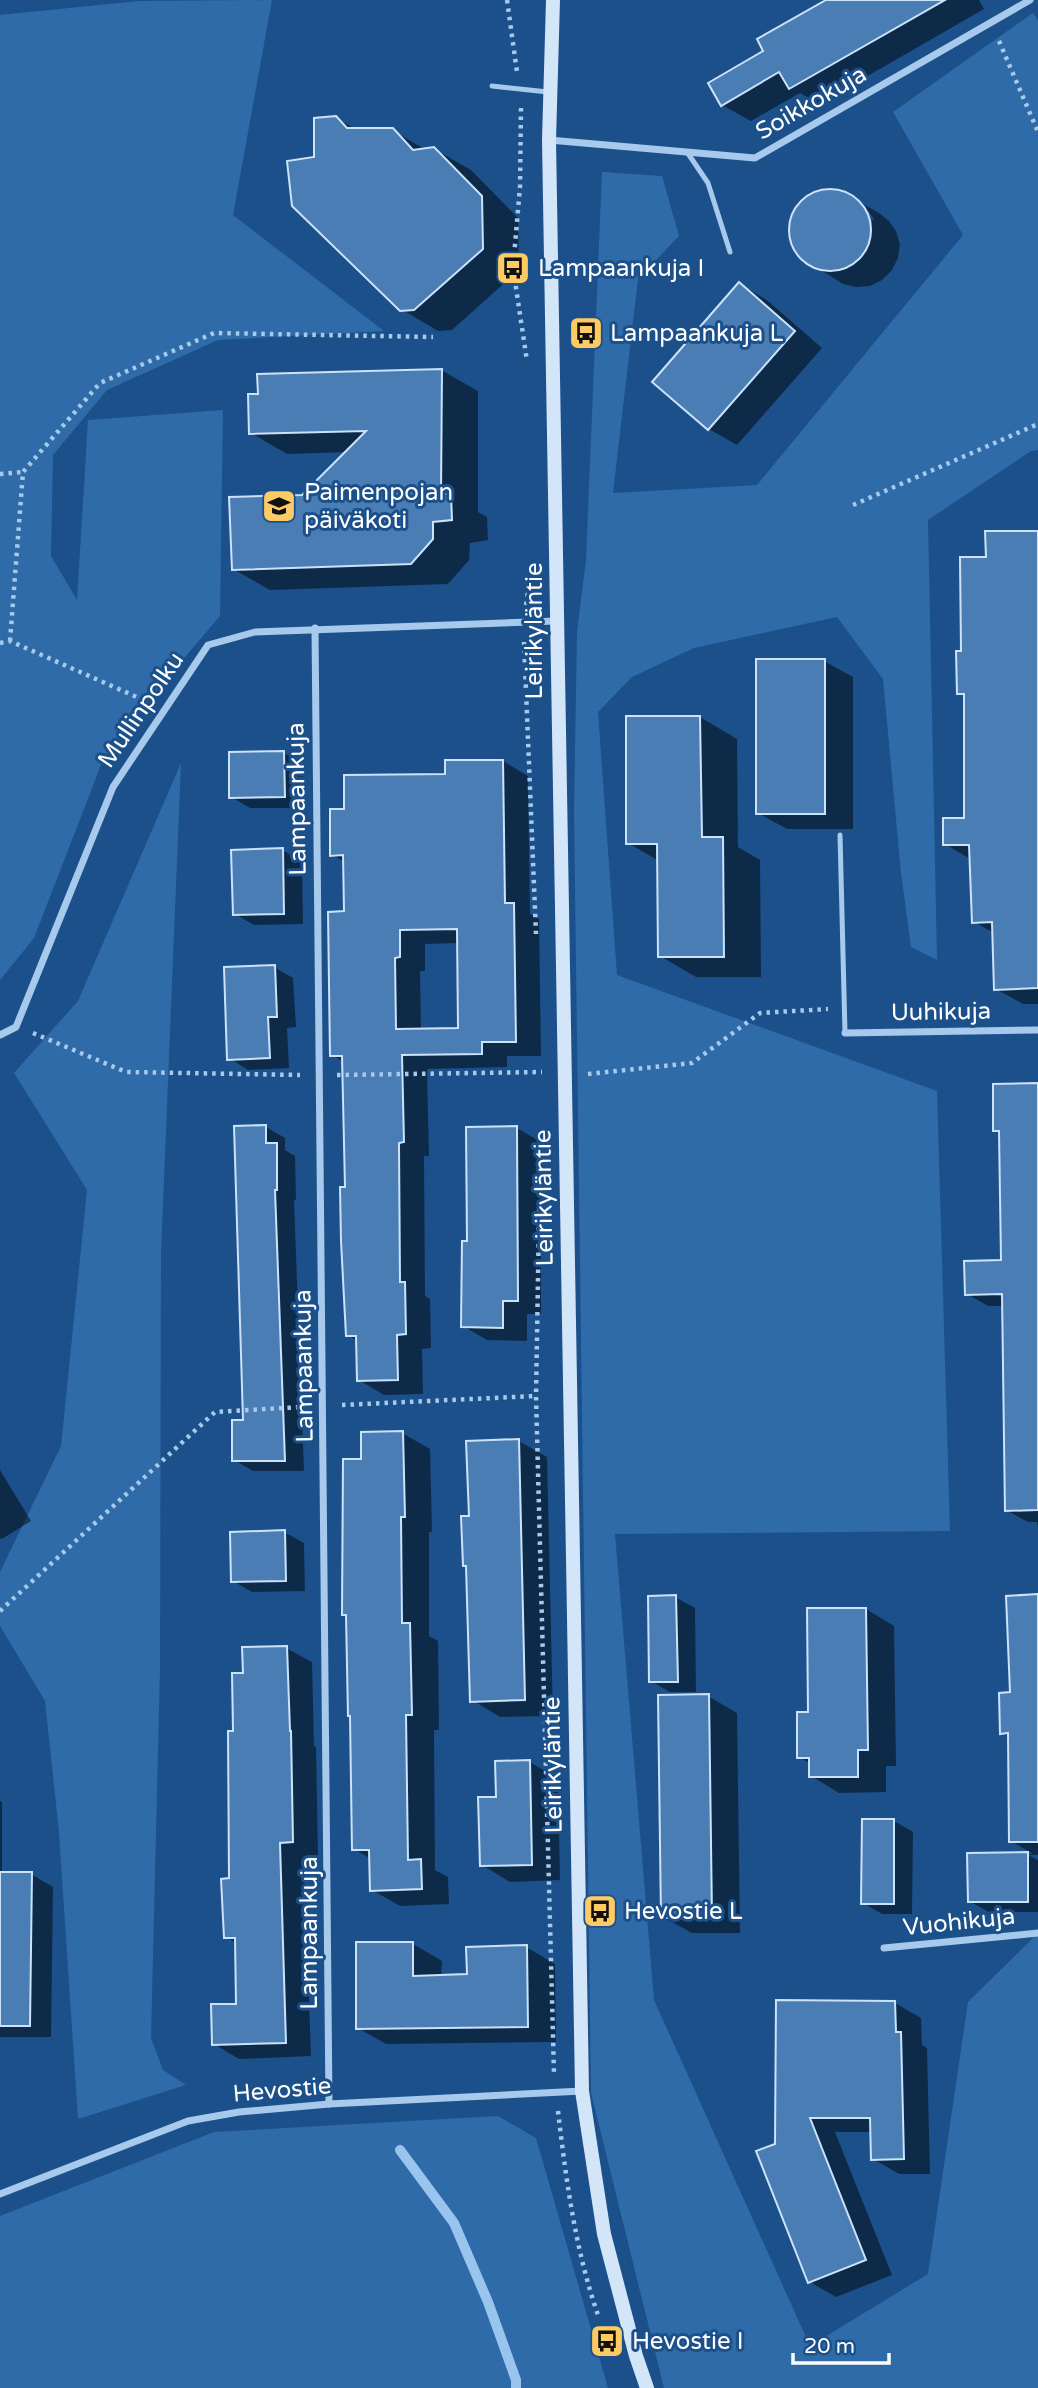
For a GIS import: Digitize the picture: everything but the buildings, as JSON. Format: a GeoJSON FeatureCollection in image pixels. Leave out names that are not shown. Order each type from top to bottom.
{"type":"FeatureCollection","features":[{"type":"Feature","properties":{"kind":"street","name":"Leirikyläntie"},"geometry":{"type":"LineString","coordinates":[[553,0],[549,140],[582,2091],[604,2234],[636,2356],[648,2388]]}},
{"type":"Feature","properties":{"kind":"street","name":"Soikkokuja"},"geometry":{"type":"LineString","coordinates":[[549,140],[755,158],[1030,0]]}},
{"type":"Feature","properties":{"kind":"street","name":"Mullinpolku"},"geometry":{"type":"LineString","coordinates":[[16,1027],[113,787],[208,645],[255,632],[556,621]]}},
{"type":"Feature","properties":{"kind":"street","name":"Lampaankuja"},"geometry":{"type":"LineString","coordinates":[[315,628],[329,2104]]}},
{"type":"Feature","properties":{"kind":"street"},"geometry":{"type":"LineString","coordinates":[[0,1035],[16,1027]]}},
{"type":"Feature","properties":{"kind":"street","name":"Uuhikuja"},"geometry":{"type":"LineString","coordinates":[[845,1032],[1038,1030]]}},
{"type":"Feature","properties":{"kind":"street","name":"Vuohikuja"},"geometry":{"type":"LineString","coordinates":[[884,1948],[1038,1933]]}},
{"type":"Feature","properties":{"kind":"street","name":"Hevostie"},"geometry":{"type":"LineString","coordinates":[[0,2194],[188,2121],[239,2112],[329,2104],[582,2091]]}},
{"type":"Feature","properties":{"kind":"lane"},"geometry":{"type":"LineString","coordinates":[[492,86],[551,92]]}},
{"type":"Feature","properties":{"kind":"lane"},"geometry":{"type":"LineString","coordinates":[[687,152],[708,183],[730,252]]}},
{"type":"Feature","properties":{"kind":"lane"},"geometry":{"type":"LineString","coordinates":[[840,835],[845,1032]]}},
{"type":"Feature","properties":{"kind":"path"},"geometry":{"type":"LineString","coordinates":[[507,0],[519,89],[520,187],[513,268],[529,373]]}},
{"type":"Feature","properties":{"kind":"path"},"geometry":{"type":"LineString","coordinates":[[989,22],[1038,132]]}},
{"type":"Feature","properties":{"kind":"path"},"geometry":{"type":"LineString","coordinates":[[10,641],[23,472],[100,383],[214,333],[433,337]]}},
{"type":"Feature","properties":{"kind":"path"},"geometry":{"type":"LineString","coordinates":[[853,505],[1038,424]]}},
{"type":"Feature","properties":{"kind":"path"},"geometry":{"type":"LineString","coordinates":[[0,474],[23,472]]}},
{"type":"Feature","properties":{"kind":"path"},"geometry":{"type":"LineString","coordinates":[[0,643],[10,641],[165,709]]}},
{"type":"Feature","properties":{"kind":"path"},"geometry":{"type":"LineString","coordinates":[[564,1077],[692,1063],[760,1013],[845,1009]]}},
{"type":"Feature","properties":{"kind":"path"},"geometry":{"type":"LineString","coordinates":[[16,1027],[127,1072],[320,1076],[542,1072]]}},
{"type":"Feature","properties":{"kind":"path"},"geometry":{"type":"LineString","coordinates":[[0,1612],[215,1412],[536,1396]]}},
{"type":"Feature","properties":{"kind":"shaded area"},"geometry":{"type":"Polygon","coordinates":[[[272,0],[233,215],[384,331],[218,340],[107,390],[53,455],[51,556],[77,600],[88,420],[223,410],[220,616],[146,703],[101,765],[34,938],[0,980],[0,15],[139,1],[272,0]]]}},
{"type":"Feature","properties":{"kind":"shaded area"},"geometry":{"type":"Polygon","coordinates":[[[1033,13],[1038,20],[1038,450],[1031,451],[928,520],[937,960],[911,947],[901,873],[883,679],[837,617],[694,648],[632,677],[598,712],[617,975],[937,1091],[950,1531],[615,1534],[654,2000],[810,2346],[928,2274],[968,2002],[1038,1933],[1038,2388],[664,2388],[591,2093],[574,813],[577,632],[586,560],[602,172],[662,176],[679,236],[638,279],[613,493],[757,485],[963,235],[893,112],[1033,13]]]}},
{"type":"Feature","properties":{"kind":"shaded area"},"geometry":{"type":"Polygon","coordinates":[[[181,763],[161,1253],[160,1668],[151,2038],[163,2070],[186,2085],[78,2119],[59,1832],[45,1701],[0,1626],[0,1572],[61,1446],[87,1190],[14,1073],[78,1001],[181,763]]]}},
{"type":"Feature","properties":{"kind":"shaded area"},"geometry":{"type":"Polygon","coordinates":[[[498,2116],[536,2138],[608,2388],[0,2388],[0,2216],[214,2132],[498,2116]]]}},
{"type":"Feature","properties":{"kind":"waterway"},"geometry":{"type":"LineString","coordinates":[[400,2150],[454,2223],[488,2302],[516,2380],[516,2388]]}},
{"type":"Feature","properties":{"kind":"place","name":"Lampaankuja I"},"geometry":{"type":"Point","coordinates":[513,268]}},
{"type":"Feature","properties":{"kind":"place","name":"Lampaankuja L"},"geometry":{"type":"Point","coordinates":[586,333]}},
{"type":"Feature","properties":{"kind":"place","name":"Paimenpojan päiväkoti"},"geometry":{"type":"Point","coordinates":[279,506]}},
{"type":"Feature","properties":{"kind":"place","name":"Hevostie L"},"geometry":{"type":"Point","coordinates":[600,1911]}},
{"type":"Feature","properties":{"kind":"place","name":"Hevostie I"},"geometry":{"type":"Point","coordinates":[607,2341]}}]}
